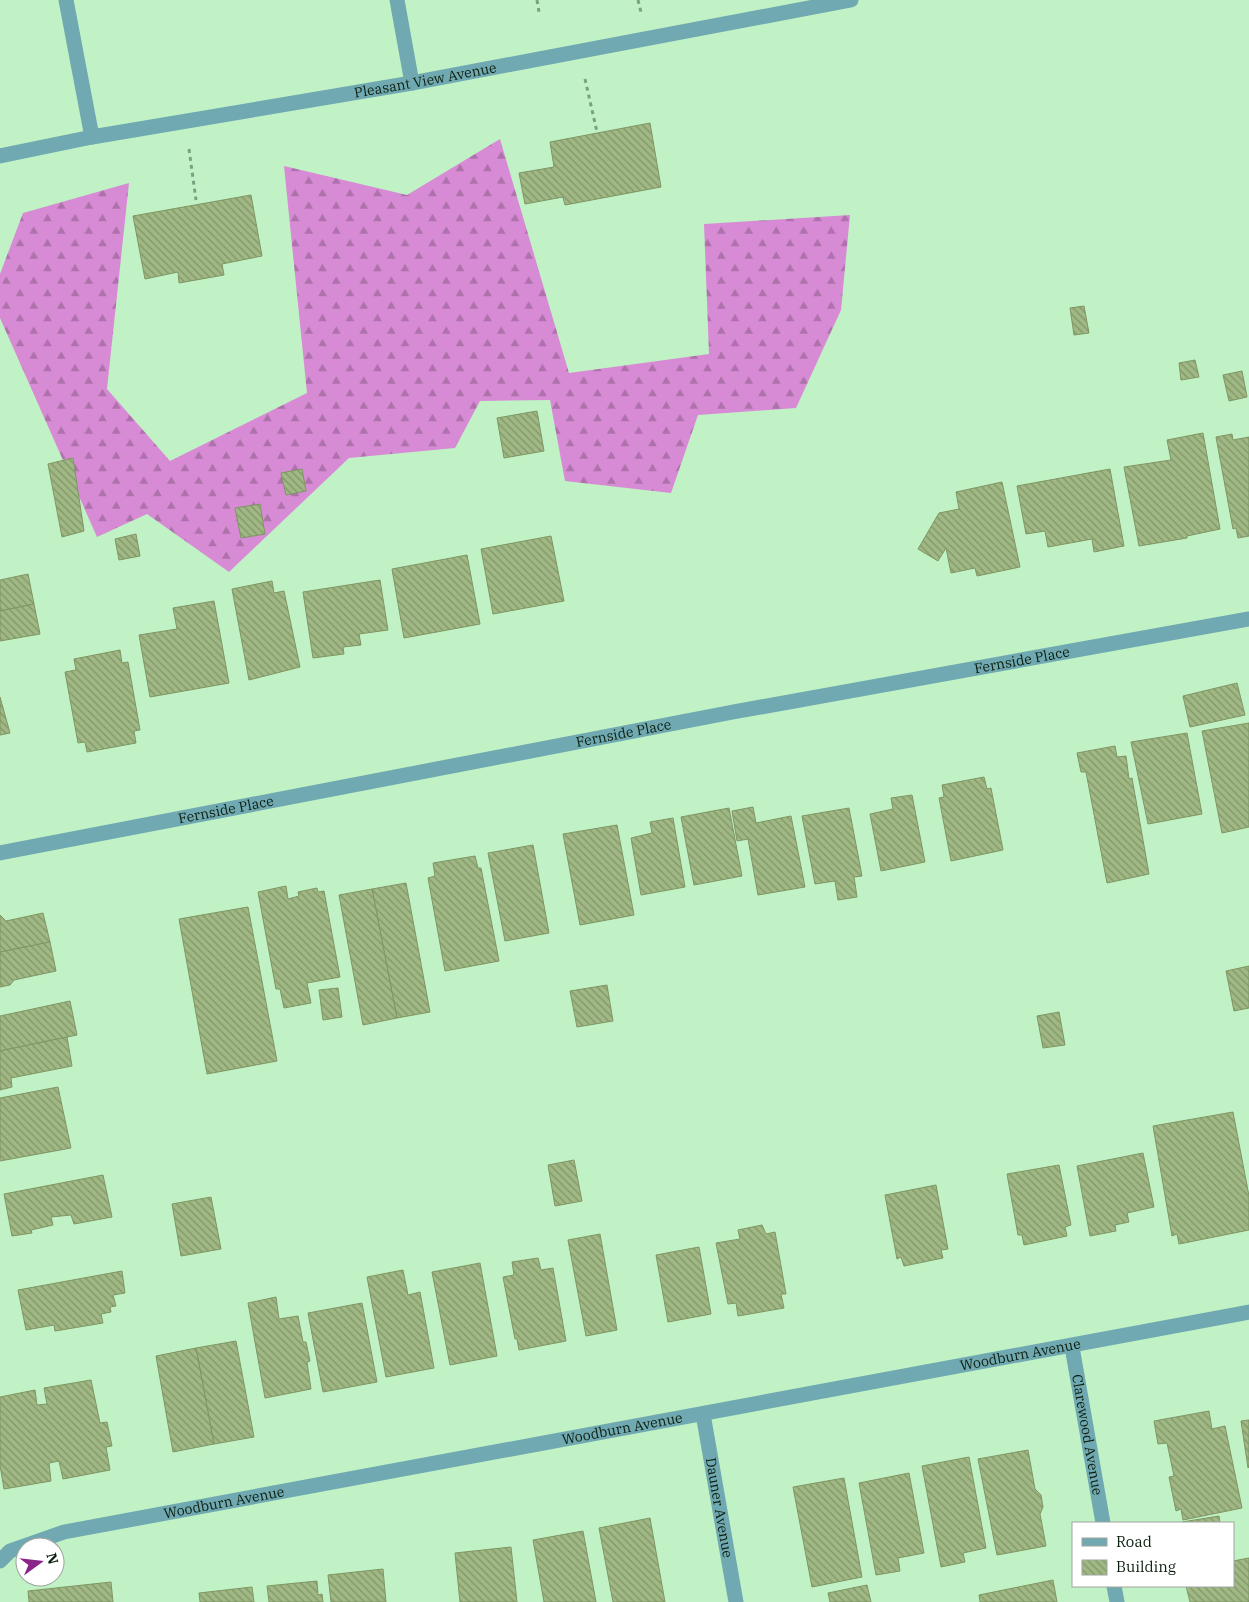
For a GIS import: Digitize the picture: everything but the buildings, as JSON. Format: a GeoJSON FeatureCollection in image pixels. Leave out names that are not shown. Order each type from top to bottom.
{"type":"FeatureCollection","features":[{"type":"Feature","properties":{"kind":"street"},"geometry":{"type":"LineString","coordinates":[[66,0],[92,137]]}},
{"type":"Feature","properties":{"kind":"street"},"geometry":{"type":"LineString","coordinates":[[397,0],[412,83]]}},
{"type":"Feature","properties":{"kind":"street","name":"Pleasant View Avenue"},"geometry":{"type":"LineString","coordinates":[[0,156],[92,137],[412,83],[851,0]]}},
{"type":"Feature","properties":{"kind":"street","name":"Fernside Place"},"geometry":{"type":"LineString","coordinates":[[0,853],[733,712],[1249,619]]}},
{"type":"Feature","properties":{"kind":"street","name":"Woodburn Avenue"},"geometry":{"type":"LineString","coordinates":[[0,1561],[10,1551],[64,1532],[1249,1312]]}},
{"type":"Feature","properties":{"kind":"street","name":"Clarewood Avenue"},"geometry":{"type":"LineString","coordinates":[[1072,1346],[1103,1522]]}},
{"type":"Feature","properties":{"kind":"street","name":"Dauner Avenue"},"geometry":{"type":"LineString","coordinates":[[703,1414],[736,1602]]}},
{"type":"Feature","properties":{"kind":"street"},"geometry":{"type":"LineString","coordinates":[[1114,1587],[1116,1602]]}},
{"type":"Feature","properties":{"kind":"path"},"geometry":{"type":"LineString","coordinates":[[537,0],[539,12]]}},
{"type":"Feature","properties":{"kind":"path"},"geometry":{"type":"LineString","coordinates":[[579,51],[597,132]]}},
{"type":"Feature","properties":{"kind":"path"},"geometry":{"type":"LineString","coordinates":[[185,121],[196,200]]}},
{"type":"Feature","properties":{"kind":"green space"},"geometry":{"type":"Polygon","coordinates":[[[500,139],[569,373],[709,354],[704,224],[850,215],[841,310],[796,408],[698,415],[671,493],[565,481],[550,400],[480,401],[455,448],[349,458],[229,572],[147,514],[97,537],[0,318],[0,274],[23,213],[129,183],[107,389],[170,461],[307,393],[284,166],[407,195],[500,139]]]}}]}
